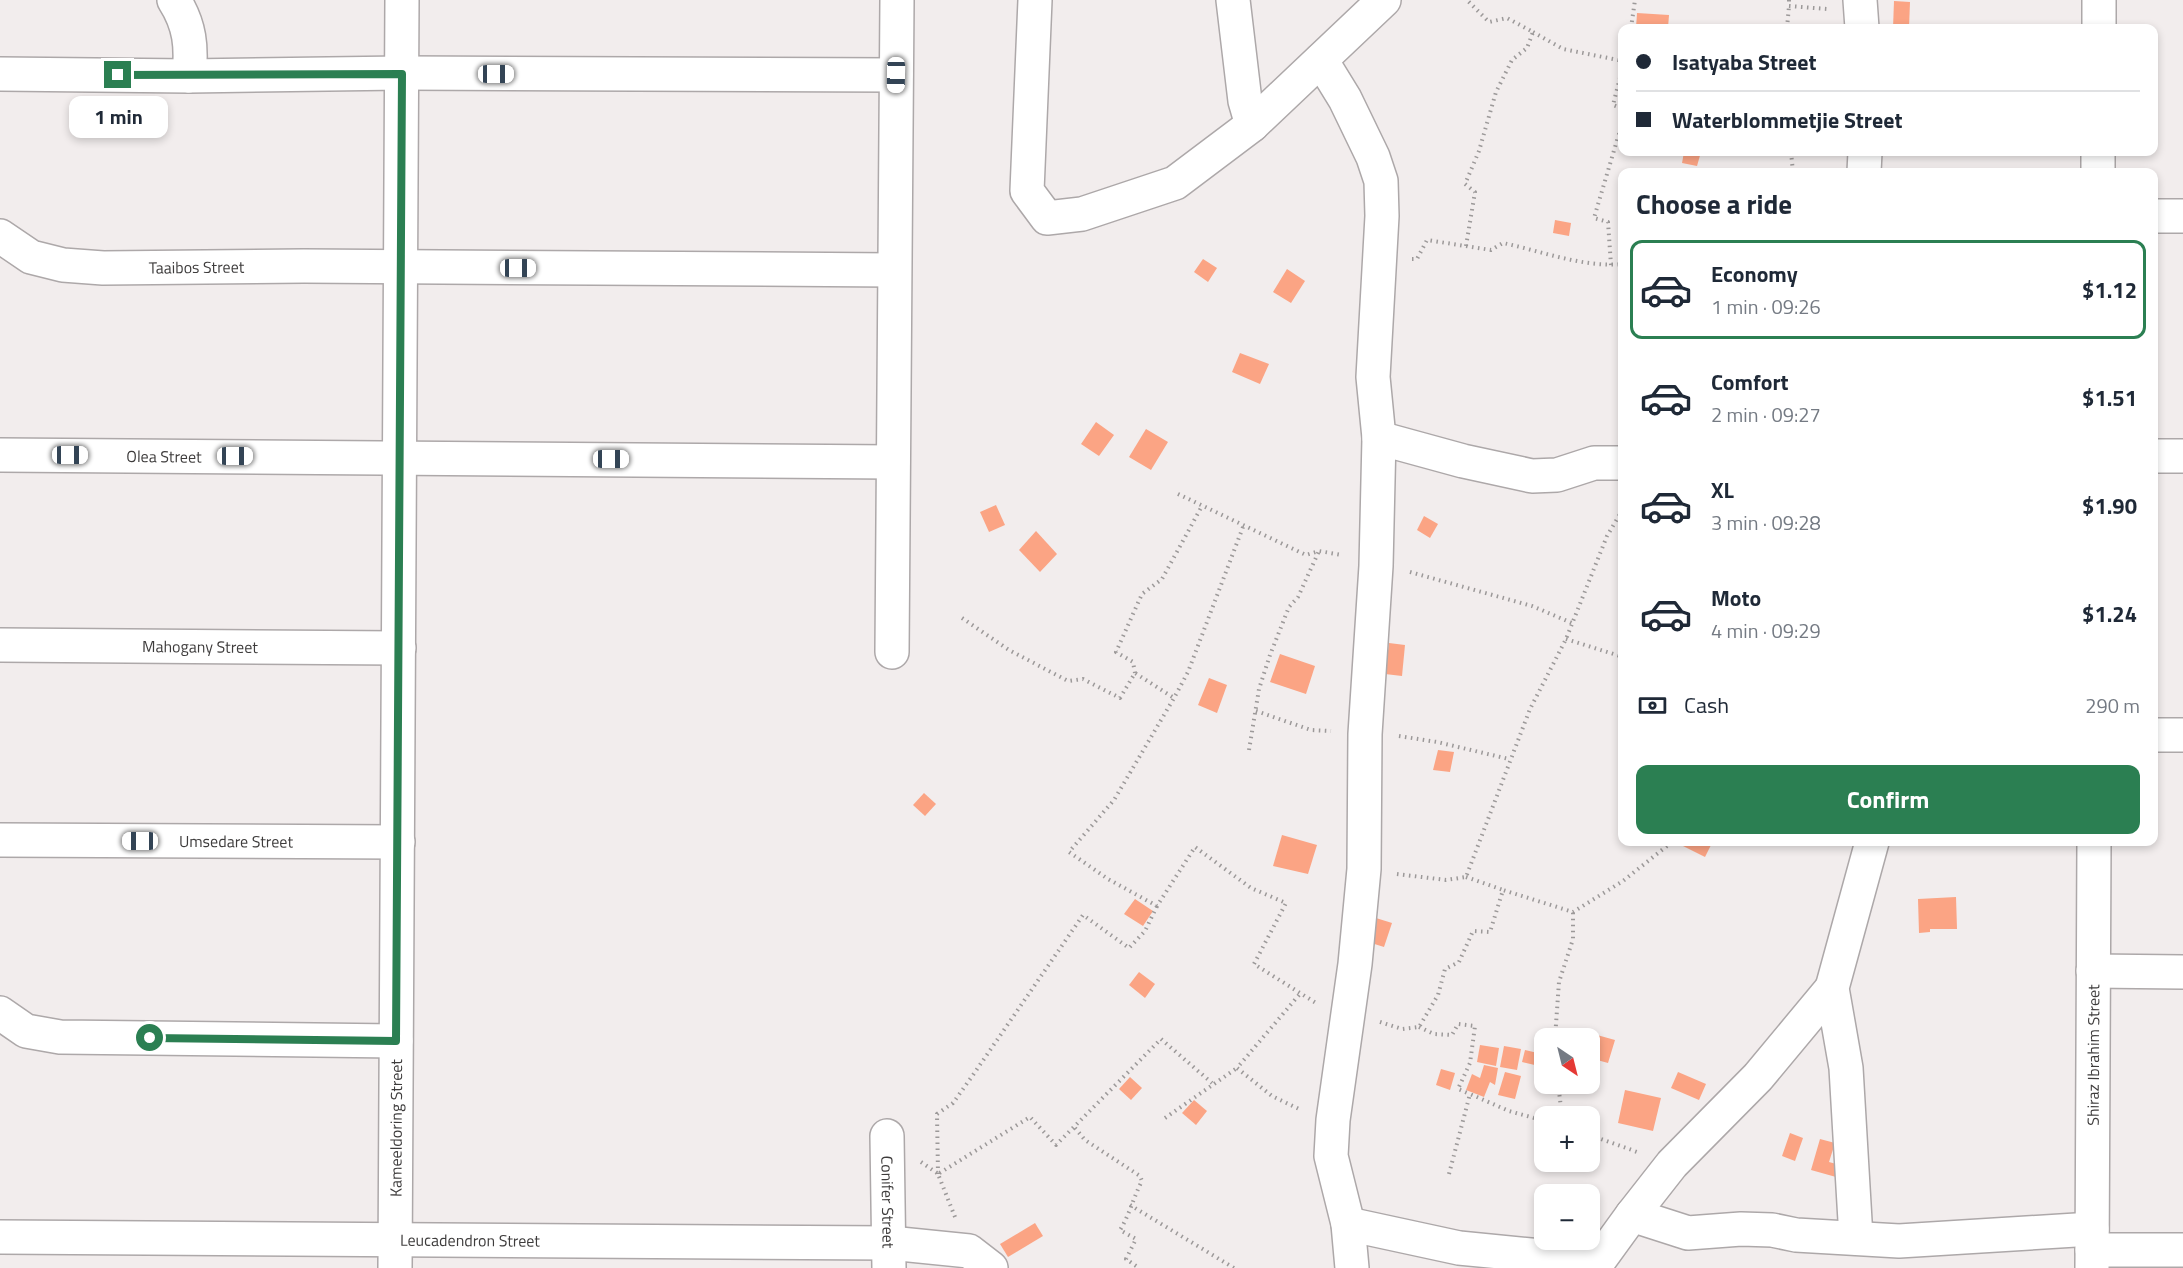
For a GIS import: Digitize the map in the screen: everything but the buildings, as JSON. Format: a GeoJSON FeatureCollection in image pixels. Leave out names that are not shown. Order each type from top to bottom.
{"type":"FeatureCollection","features":[{"type":"Feature","properties":{"kind":"street"},"geometry":{"type":"LineString","coordinates":[[174,0],[185,17],[190,34],[189,76]]}},
{"type":"Feature","properties":{"kind":"street","name":"Kameeldoring Street"},"geometry":{"type":"LineString","coordinates":[[395,1254],[402,0]]}},
{"type":"Feature","properties":{"kind":"street"},"geometry":{"type":"LineString","coordinates":[[892,652],[897,0]]}},
{"type":"Feature","properties":{"kind":"street"},"geometry":{"type":"LineString","coordinates":[[1035,0],[1036,27],[1027,191],[1047,218],[1082,214],[1175,183],[1252,125],[1321,60],[1369,7]]}},
{"type":"Feature","properties":{"kind":"street"},"geometry":{"type":"LineString","coordinates":[[1233,0],[1243,91],[1252,125]]}},
{"type":"Feature","properties":{"kind":"street"},"geometry":{"type":"LineString","coordinates":[[2099,0],[2099,24]]}},
{"type":"Feature","properties":{"kind":"street"},"geometry":{"type":"LineString","coordinates":[[1321,60],[1345,99],[1373,157],[1381,182],[1381,258],[1373,377],[1378,438],[1376,566],[1365,734],[1364,869],[1355,964],[1333,1120],[1331,1156],[1348,1224],[1352,1268]]}},
{"type":"Feature","properties":{"kind":"street"},"geometry":{"type":"LineString","coordinates":[[0,74],[896,75]]}},
{"type":"Feature","properties":{"kind":"street"},"geometry":{"type":"LineString","coordinates":[[2158,216],[2183,216]]}},
{"type":"Feature","properties":{"kind":"street","name":"Taaibos Street"},"geometry":{"type":"LineString","coordinates":[[0,236],[31,258],[63,265],[103,268],[894,270]]}},
{"type":"Feature","properties":{"kind":"street"},"geometry":{"type":"LineString","coordinates":[[1378,438],[1463,461],[1532,476],[1557,475],[1594,463],[1618,463]]}},
{"type":"Feature","properties":{"kind":"street","name":"Olea Street"},"geometry":{"type":"LineString","coordinates":[[0,455],[400,456],[893,462]]}},
{"type":"Feature","properties":{"kind":"street"},"geometry":{"type":"LineString","coordinates":[[2158,456],[2183,456]]}},
{"type":"Feature","properties":{"kind":"street","name":"Mahogany Street"},"geometry":{"type":"LineString","coordinates":[[0,645],[399,648]]}},
{"type":"Feature","properties":{"kind":"street"},"geometry":{"type":"LineString","coordinates":[[2158,735],[2183,735]]}},
{"type":"Feature","properties":{"kind":"street","name":"Umsedare Street"},"geometry":{"type":"LineString","coordinates":[[0,840],[398,842]]}},
{"type":"Feature","properties":{"kind":"street"},"geometry":{"type":"LineString","coordinates":[[1348,1224],[1458,1248],[1540,1256],[1595,1267],[1672,1164],[1758,1077],[1832,988],[1871,846]]}},
{"type":"Feature","properties":{"kind":"street","name":"Shiraz Ibrahim Street"},"geometry":{"type":"LineString","coordinates":[[2092,1249],[2094,846]]}},
{"type":"Feature","properties":{"kind":"street"},"geometry":{"type":"LineString","coordinates":[[2093,971],[2183,972]]}},
{"type":"Feature","properties":{"kind":"street"},"geometry":{"type":"LineString","coordinates":[[1832,988],[1846,1068],[1856,1238]]}},
{"type":"Feature","properties":{"kind":"street"},"geometry":{"type":"LineString","coordinates":[[0,1013],[26,1031],[60,1037],[396,1041]]}},
{"type":"Feature","properties":{"kind":"street","name":"Conifer Street"},"geometry":{"type":"LineString","coordinates":[[887,1136],[889,1255]]}},
{"type":"Feature","properties":{"kind":"street"},"geometry":{"type":"LineString","coordinates":[[1632,1215],[1688,1233],[1751,1229],[1856,1238],[1899,1255],[2092,1249],[2183,1250]]}},
{"type":"Feature","properties":{"kind":"street","name":"Leucadendron Street"},"geometry":{"type":"LineString","coordinates":[[0,1237],[395,1254],[966,1255]]}},
{"type":"Feature","properties":{"kind":"path"},"geometry":{"type":"LineString","coordinates":[[1467,0],[1489,22],[1507,18],[1563,48],[1618,60]]}},
{"type":"Feature","properties":{"kind":"path"},"geometry":{"type":"LineString","coordinates":[[1632,24],[1635,0]]}},
{"type":"Feature","properties":{"kind":"path"},"geometry":{"type":"LineString","coordinates":[[1787,24],[1789,0]]}},
{"type":"Feature","properties":{"kind":"path"},"geometry":{"type":"LineString","coordinates":[[1789,6],[1861,14]]}},
{"type":"Feature","properties":{"kind":"path"},"geometry":{"type":"LineString","coordinates":[[1466,246],[1475,192],[1465,184],[1479,151],[1496,92],[1512,60],[1527,48],[1533,32]]}},
{"type":"Feature","properties":{"kind":"path"},"geometry":{"type":"LineString","coordinates":[[1618,86],[1613,105],[1618,107]]}},
{"type":"Feature","properties":{"kind":"path"},"geometry":{"type":"LineString","coordinates":[[1611,265],[1608,222],[1594,218],[1618,146]]}},
{"type":"Feature","properties":{"kind":"path"},"geometry":{"type":"LineString","coordinates":[[1381,258],[1417,259],[1427,240],[1491,250],[1503,243],[1578,261],[1618,264]]}},
{"type":"Feature","properties":{"kind":"path"},"geometry":{"type":"LineString","coordinates":[[1178,494],[1306,555],[1319,551],[1330,551],[1376,566],[1396,568],[1532,606],[1572,623]]}},
{"type":"Feature","properties":{"kind":"path"},"geometry":{"type":"LineString","coordinates":[[962,618],[1009,650],[1068,681],[1083,679],[1120,698],[1135,673],[1133,662],[1116,652],[1142,594],[1162,579],[1202,506]]}},
{"type":"Feature","properties":{"kind":"path"},"geometry":{"type":"LineString","coordinates":[[1466,877],[1509,759],[1530,709],[1566,639],[1607,536],[1618,517]]}},
{"type":"Feature","properties":{"kind":"path"},"geometry":{"type":"LineString","coordinates":[[1158,906],[1108,879],[1070,852],[1114,800],[1188,672],[1243,526]]}},
{"type":"Feature","properties":{"kind":"path"},"geometry":{"type":"LineString","coordinates":[[1249,750],[1259,689],[1289,607],[1298,597],[1319,551]]}},
{"type":"Feature","properties":{"kind":"path"},"geometry":{"type":"LineString","coordinates":[[1566,639],[1618,655]]}},
{"type":"Feature","properties":{"kind":"path"},"geometry":{"type":"LineString","coordinates":[[1135,673],[1174,698]]}},
{"type":"Feature","properties":{"kind":"path"},"geometry":{"type":"LineString","coordinates":[[1256,711],[1311,730],[1437,742],[1509,759]]}},
{"type":"Feature","properties":{"kind":"path"},"geometry":{"type":"LineString","coordinates":[[1364,869],[1446,880],[1466,877],[1573,912],[1623,881],[1667,846]]}},
{"type":"Feature","properties":{"kind":"path"},"geometry":{"type":"LineString","coordinates":[[966,1255],[938,1174],[937,1114],[953,1103],[973,1076],[1083,915],[1129,948],[1145,931],[1195,848],[1251,888],[1286,903],[1254,964],[1299,995],[1329,1010],[1402,1029],[1419,1027],[1434,1034],[1452,1035],[1458,1024],[1475,1026],[1470,1063],[1458,1089],[1509,1111],[1534,1118]]}},
{"type":"Feature","properties":{"kind":"path"},"geometry":{"type":"LineString","coordinates":[[1419,1027],[1438,995],[1445,969],[1459,962],[1473,931],[1490,932],[1503,890]]}},
{"type":"Feature","properties":{"kind":"path"},"geometry":{"type":"LineString","coordinates":[[1556,1028],[1559,982],[1573,939],[1573,912]]}},
{"type":"Feature","properties":{"kind":"path"},"geometry":{"type":"LineString","coordinates":[[1165,1118],[1212,1083],[1238,1068],[1299,995]]}},
{"type":"Feature","properties":{"kind":"path"},"geometry":{"type":"LineString","coordinates":[[938,1174],[1030,1117],[1056,1146],[1161,1039],[1212,1083]]}},
{"type":"Feature","properties":{"kind":"path"},"geometry":{"type":"LineString","coordinates":[[1238,1068],[1272,1096],[1333,1120]]}},
{"type":"Feature","properties":{"kind":"path"},"geometry":{"type":"LineString","coordinates":[[1449,1174],[1470,1094]]}},
{"type":"Feature","properties":{"kind":"path"},"geometry":{"type":"LineString","coordinates":[[1075,1128],[1085,1140],[1140,1176],[1142,1181],[1130,1205],[1131,1211],[1120,1230],[1136,1239],[1126,1259],[1139,1268]]}},
{"type":"Feature","properties":{"kind":"path"},"geometry":{"type":"LineString","coordinates":[[1600,1139],[1672,1164]]}},
{"type":"Feature","properties":{"kind":"path"},"geometry":{"type":"LineString","coordinates":[[1130,1205],[1234,1268]]}},
{"type":"Feature","properties":{"kind":"route"},"geometry":{"type":"LineString","coordinates":[[118,75],[402,74],[396,1041],[150,1038]]}}]}
